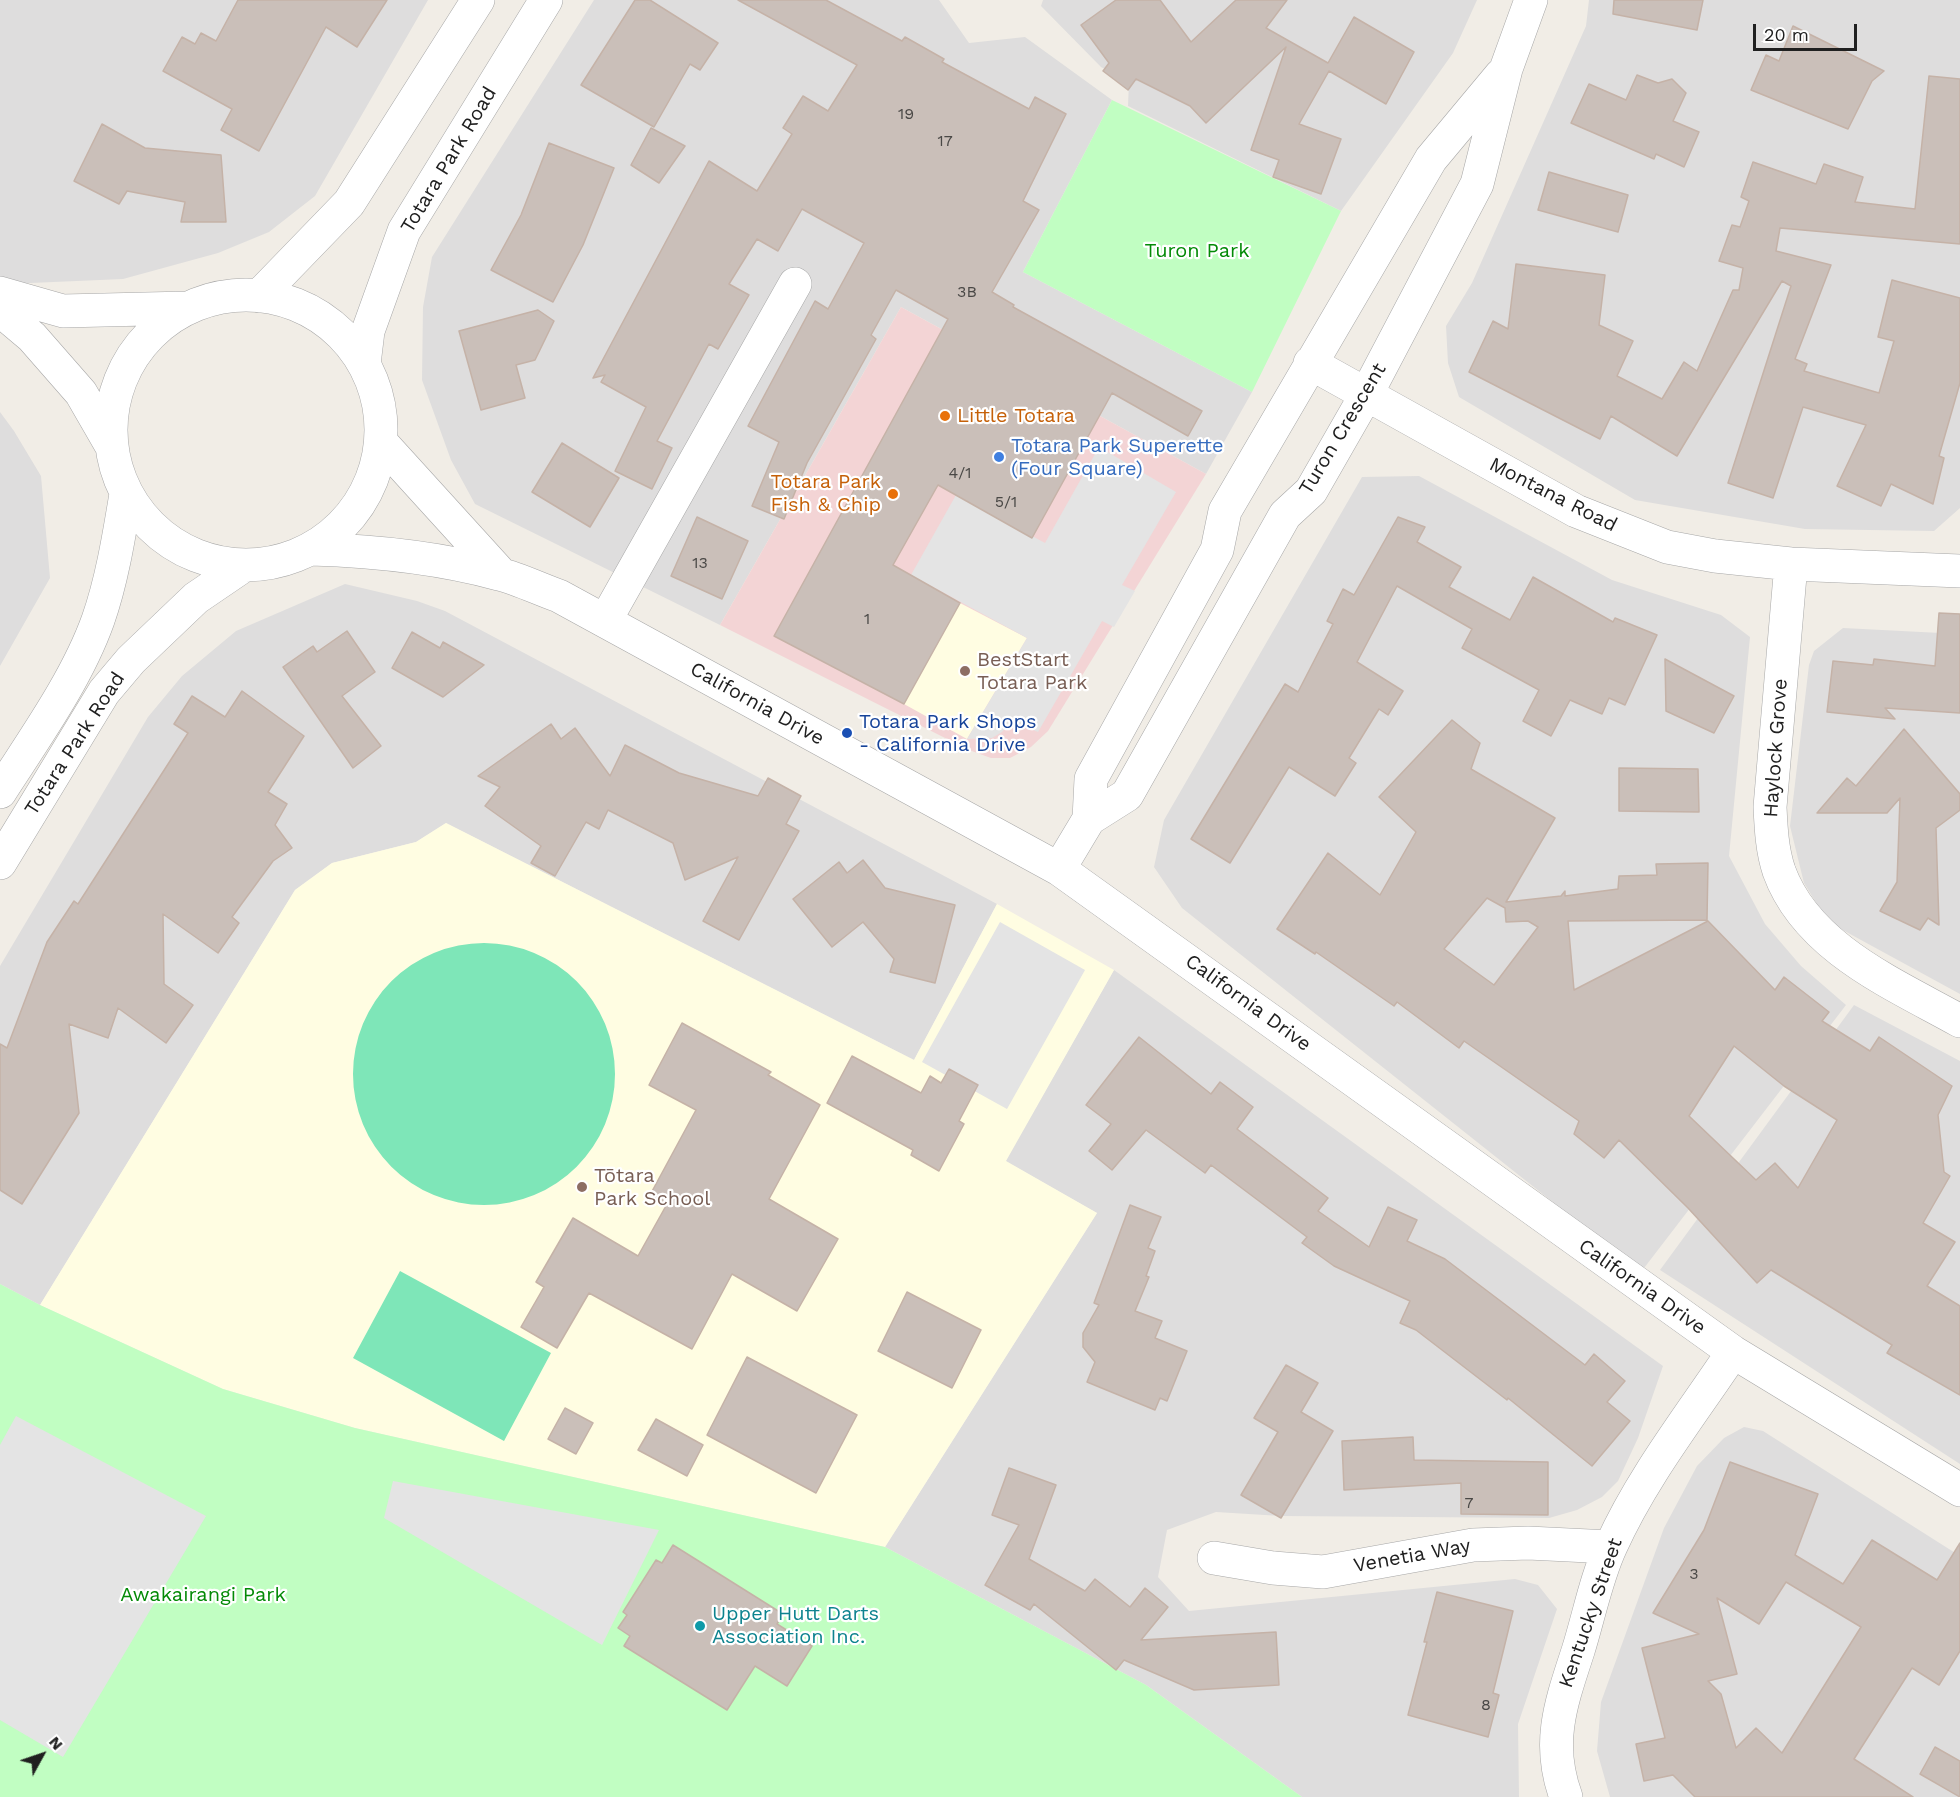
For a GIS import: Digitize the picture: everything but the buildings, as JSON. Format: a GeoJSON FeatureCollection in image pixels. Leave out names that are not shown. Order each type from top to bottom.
{"type":"FeatureCollection","features":[{"type":"Feature","properties":{"kind":"street"},"geometry":{"type":"LineString","coordinates":[[259,296],[349,203],[478,0]]}},
{"type":"Feature","properties":{"kind":"street","name":"Totara Park Road"},"geometry":{"type":"LineString","coordinates":[[364,364],[368,331],[404,231],[546,0]]}},
{"type":"Feature","properties":{"kind":"street","name":"Turon Crescent"},"geometry":{"type":"LineString","coordinates":[[1059,869],[1089,819],[1127,795],[1285,515],[1311,491],[1366,395],[1477,184],[1506,69],[1532,0]]}},
{"type":"Feature","properties":{"kind":"street","name":"Turon Crescent"},"geometry":{"type":"LineString","coordinates":[[1089,819],[1091,779],[1217,550],[1225,511],[1431,159],[1506,69]]}},
{"type":"Feature","properties":{"kind":"street"},"geometry":{"type":"LineString","coordinates":[[605,621],[795,284]]}},
{"type":"Feature","properties":{"kind":"street"},"geometry":{"type":"LineString","coordinates":[[0,293],[63,311],[187,308],[235,295],[259,296],[291,303],[320,317],[344,338],[364,364],[374,389],[380,416],[381,442],[374,475],[359,505],[338,530],[311,549],[267,564],[243,566],[208,561],[175,546],[147,524],[126,494],[116,471],[111,445],[112,404],[127,364],[153,331],[187,308]]}},
{"type":"Feature","properties":{"kind":"street"},"geometry":{"type":"LineString","coordinates":[[0,310],[32,337],[81,393],[111,445]]}},
{"type":"Feature","properties":{"kind":"street","name":"Montana Road"},"geometry":{"type":"LineString","coordinates":[[1310,363],[1576,511],[1667,547],[1791,564],[1960,571]]}},
{"type":"Feature","properties":{"kind":"street","name":"California Drive"},"geometry":{"type":"LineString","coordinates":[[381,442],[501,574]]}},
{"type":"Feature","properties":{"kind":"street","name":"Totara Park Road"},"geometry":{"type":"LineString","coordinates":[[0,792],[68,682],[98,621],[115,556],[126,494]]}},
{"type":"Feature","properties":{"kind":"street","name":"California Drive"},"geometry":{"type":"LineString","coordinates":[[311,549],[375,551],[421,557],[501,574],[559,596],[1059,869],[1733,1352],[1960,1490]]}},
{"type":"Feature","properties":{"kind":"street","name":"Haylock Grove"},"geometry":{"type":"LineString","coordinates":[[1791,564],[1770,795],[1772,838],[1779,870],[1794,902],[1814,926],[1838,948],[1872,971],[1960,1021]]}},
{"type":"Feature","properties":{"kind":"street","name":"Totara Park Road"},"geometry":{"type":"LineString","coordinates":[[0,862],[111,684],[131,660],[196,598],[243,566]]}},
{"type":"Feature","properties":{"kind":"street","name":"Kentucky Street"},"geometry":{"type":"LineString","coordinates":[[1566,1797],[1557,1774],[1555,1742],[1560,1706],[1610,1547],[1637,1496],[1733,1352]]}},
{"type":"Feature","properties":{"kind":"street","name":"Venetia Way"},"geometry":{"type":"LineString","coordinates":[[1214,1558],[1273,1568],[1323,1572],[1473,1545],[1528,1543],[1610,1547]]}},
{"type":"Feature","properties":{"kind":"shaded area"},"geometry":{"type":"Polygon","coordinates":[[[0,0],[428,0],[315,196],[269,232],[218,253],[123,279],[7,284],[0,278],[0,0]]]}},
{"type":"Feature","properties":{"kind":"shaded area"},"geometry":{"type":"Polygon","coordinates":[[[594,0],[939,0],[969,43],[1025,37],[1112,100],[1023,272],[1252,392],[1206,474],[901,307],[720,625],[475,504],[451,460],[422,380],[423,307],[432,257],[594,0]]]}},
{"type":"Feature","properties":{"kind":"shaded area"},"geometry":{"type":"Polygon","coordinates":[[[1043,0],[1477,0],[1453,53],[1341,211],[1128,106],[1129,82],[1101,67],[1041,6],[1043,0]]]}},
{"type":"Feature","properties":{"kind":"shaded area"},"geometry":{"type":"Polygon","coordinates":[[[1589,0],[1960,0],[1960,508],[1934,531],[1805,529],[1635,500],[1459,397],[1448,363],[1446,326],[1472,283],[1586,26],[1589,0]]]}},
{"type":"Feature","properties":{"kind":"shaded area"},"geometry":{"type":"Polygon","coordinates":[[[901,307],[1206,474],[1048,731],[1031,747],[1010,758],[991,758],[969,750],[720,625],[901,307]]]}},
{"type":"Feature","properties":{"kind":"shaded area"},"geometry":{"type":"Polygon","coordinates":[[[0,412],[41,476],[50,578],[0,666],[0,412]]]}},
{"type":"Feature","properties":{"kind":"shaded area"},"geometry":{"type":"Polygon","coordinates":[[[1099,447],[1176,492],[1122,585],[1135,591],[1114,627],[1102,621],[1038,732],[1012,721],[1002,732],[992,738],[967,739],[1027,638],[911,575],[956,495],[1045,543],[1099,447]]]}},
{"type":"Feature","properties":{"kind":"shaded area"},"geometry":{"type":"Polygon","coordinates":[[[1419,476],[1612,580],[1721,615],[1750,637],[1729,856],[1765,924],[1801,966],[1846,1005],[1641,1272],[1182,908],[1154,867],[1164,820],[1362,477],[1419,476]]]}},
{"type":"Feature","properties":{"kind":"shaded area"},"geometry":{"type":"Polygon","coordinates":[[[345,584],[417,601],[445,611],[997,904],[914,1060],[446,823],[416,842],[332,863],[295,890],[40,1305],[0,1284],[0,966],[148,717],[182,676],[236,631],[345,584]]]}},
{"type":"Feature","properties":{"kind":"shaded area","name":"BestStart Totara Park"},"geometry":{"type":"Polygon","coordinates":[[[960,603],[1027,638],[967,739],[904,704],[960,603]]]}},
{"type":"Feature","properties":{"kind":"shaded area"},"geometry":{"type":"Polygon","coordinates":[[[1843,628],[1960,634],[1960,994],[1828,922],[1804,883],[1790,826],[1809,665],[1814,651],[1843,628]]]}},
{"type":"Feature","properties":{"kind":"shaded area","name":"Tōtara Park School"},"geometry":{"type":"Polygon","coordinates":[[[446,823],[914,1060],[997,904],[1114,970],[1006,1161],[1097,1213],[885,1547],[355,1428],[223,1389],[40,1305],[295,890],[332,863],[416,842],[446,823]]]}},
{"type":"Feature","properties":{"kind":"shaded area"},"geometry":{"type":"Polygon","coordinates":[[[1000,922],[1085,970],[1007,1109],[922,1062],[1000,922]]]}},
{"type":"Feature","properties":{"kind":"shaded area"},"geometry":{"type":"Polygon","coordinates":[[[1114,970],[1663,1366],[1638,1438],[1618,1481],[1602,1497],[1577,1510],[1549,1518],[1281,1516],[1216,1512],[1167,1530],[1158,1577],[1189,1611],[1515,1579],[1538,1585],[1557,1609],[1518,1724],[1519,1797],[1302,1797],[1146,1685],[885,1547],[1097,1213],[1005,1161],[1114,970]]]}},
{"type":"Feature","properties":{"kind":"shaded area"},"geometry":{"type":"Polygon","coordinates":[[[1854,1005],[1960,1061],[1960,1464],[1660,1270],[1854,1005]]]}},
{"type":"Feature","properties":{"kind":"shaded area"},"geometry":{"type":"Polygon","coordinates":[[[16,1416],[206,1516],[63,1757],[0,1720],[0,1445],[16,1416]]]}},
{"type":"Feature","properties":{"kind":"shaded area"},"geometry":{"type":"Polygon","coordinates":[[[1744,1427],[1763,1431],[1960,1556],[1960,1797],[1610,1797],[1597,1751],[1601,1702],[1664,1528],[1697,1466],[1724,1438],[1744,1427]]]}},
{"type":"Feature","properties":{"kind":"shaded area"},"geometry":{"type":"Polygon","coordinates":[[[393,1481],[659,1530],[602,1645],[384,1518],[393,1481]]]}},
{"type":"Feature","properties":{"kind":"green space","name":"Turon Park"},"geometry":{"type":"Polygon","coordinates":[[[1112,100],[1341,211],[1252,392],[1023,272],[1112,100]]]}},
{"type":"Feature","properties":{"kind":"green space"},"geometry":{"type":"Polygon","coordinates":[[[484,943],[509,946],[534,953],[557,965],[585,991],[605,1024],[612,1049],[615,1074],[612,1099],[605,1124],[593,1147],[567,1175],[534,1195],[509,1202],[484,1205],[459,1202],[434,1195],[411,1183],[383,1157],[363,1124],[356,1099],[353,1074],[356,1049],[363,1024],[375,1001],[401,973],[434,953],[459,946],[484,943]]]}},
{"type":"Feature","properties":{"kind":"green space"},"geometry":{"type":"Polygon","coordinates":[[[400,1271],[551,1353],[504,1441],[353,1358],[400,1271]]]}},
{"type":"Feature","properties":{"kind":"green space","name":"Awakairangi Park"},"geometry":{"type":"Polygon","coordinates":[[[0,1284],[40,1305],[223,1389],[355,1428],[885,1547],[1146,1685],[1302,1797],[0,1797],[0,1284]]]}},
{"type":"Feature","properties":{"kind":"place","name":"Little Totara"},"geometry":{"type":"Point","coordinates":[945,416]}},
{"type":"Feature","properties":{"kind":"place","name":"Totara Park Superette (Four Square)"},"geometry":{"type":"Point","coordinates":[999,457]}},
{"type":"Feature","properties":{"kind":"place","name":"Totara Park Fish & Chip"},"geometry":{"type":"Point","coordinates":[893,494]}},
{"type":"Feature","properties":{"kind":"place","name":"BestStart Totara Park"},"geometry":{"type":"Point","coordinates":[965,671]}},
{"type":"Feature","properties":{"kind":"place","name":"Totara Park Shops - California Drive"},"geometry":{"type":"Point","coordinates":[847,733]}},
{"type":"Feature","properties":{"kind":"place","name":"Tōtara Park School"},"geometry":{"type":"Point","coordinates":[582,1187]}},
{"type":"Feature","properties":{"kind":"place","name":"Upper Hutt Darts Association Inc."},"geometry":{"type":"Point","coordinates":[700,1626]}}]}
